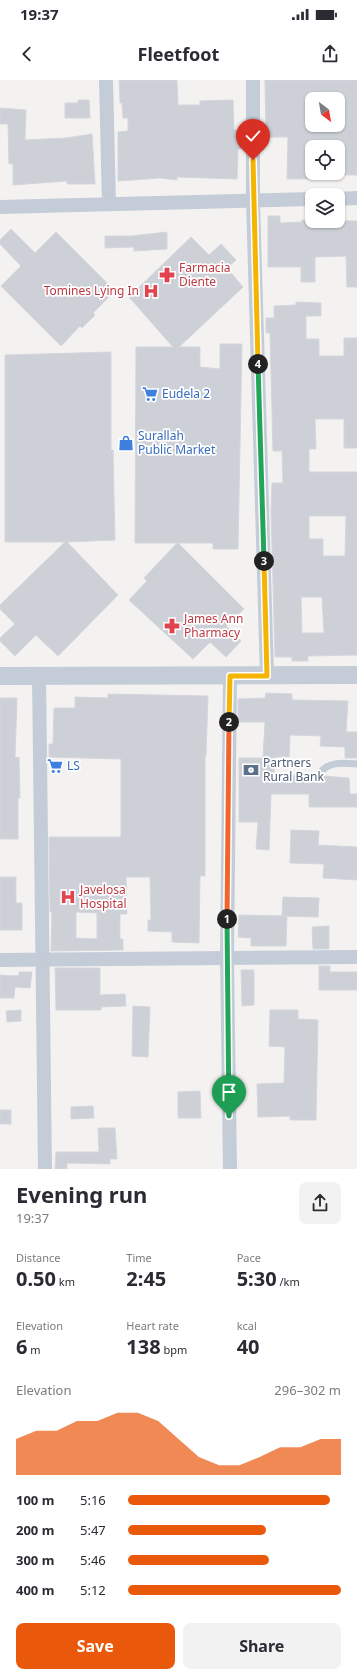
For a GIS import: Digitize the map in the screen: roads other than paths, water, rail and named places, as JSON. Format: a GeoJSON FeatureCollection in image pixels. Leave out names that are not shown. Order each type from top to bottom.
{"type":"FeatureCollection","features":[{"type":"Feature","properties":{"kind":"street"},"geometry":{"type":"LineString","coordinates":[[106,80],[109,204]]}},
{"type":"Feature","properties":{"kind":"street"},"geometry":{"type":"LineString","coordinates":[[253,80],[254,201],[267,676]]}},
{"type":"Feature","properties":{"kind":"street"},"geometry":{"type":"LineString","coordinates":[[345,199],[357,198]]}},
{"type":"Feature","properties":{"kind":"street"},"geometry":{"type":"LineString","coordinates":[[0,207],[305,199]]}},
{"type":"Feature","properties":{"kind":"street"},"geometry":{"type":"LineString","coordinates":[[39,675],[41,959],[45,1169]]}},
{"type":"Feature","properties":{"kind":"street"},"geometry":{"type":"LineString","coordinates":[[0,676],[357,675]]}},
{"type":"Feature","properties":{"kind":"street"},"geometry":{"type":"LineString","coordinates":[[230,676],[226,957],[230,1169]]}},
{"type":"Feature","properties":{"kind":"street"},"geometry":{"type":"LineString","coordinates":[[0,960],[357,957]]}},
{"type":"Feature","properties":{"kind":"lane"},"geometry":{"type":"LineString","coordinates":[[320,773],[325,767],[331,764],[357,764]]}},
{"type":"Feature","properties":{"kind":"place","name":"Farmacia Diente"},"geometry":{"type":"Point","coordinates":[167,275]}},
{"type":"Feature","properties":{"kind":"place","name":"Tomines Lying In"},"geometry":{"type":"Point","coordinates":[151,291]}},
{"type":"Feature","properties":{"kind":"place","name":"Eudela 2"},"geometry":{"type":"Point","coordinates":[150,394]}},
{"type":"Feature","properties":{"kind":"place","name":"Surallah Public Market"},"geometry":{"type":"Point","coordinates":[126,443]}},
{"type":"Feature","properties":{"kind":"place","name":"James Ann Pharmacy"},"geometry":{"type":"Point","coordinates":[172,626]}},
{"type":"Feature","properties":{"kind":"place","name":"LS"},"geometry":{"type":"Point","coordinates":[55,766]}},
{"type":"Feature","properties":{"kind":"place","name":"Partners Rural Bank"},"geometry":{"type":"Point","coordinates":[251,770]}},
{"type":"Feature","properties":{"kind":"place","name":"Javelosa Hospital"},"geometry":{"type":"Point","coordinates":[68,897]}}]}
